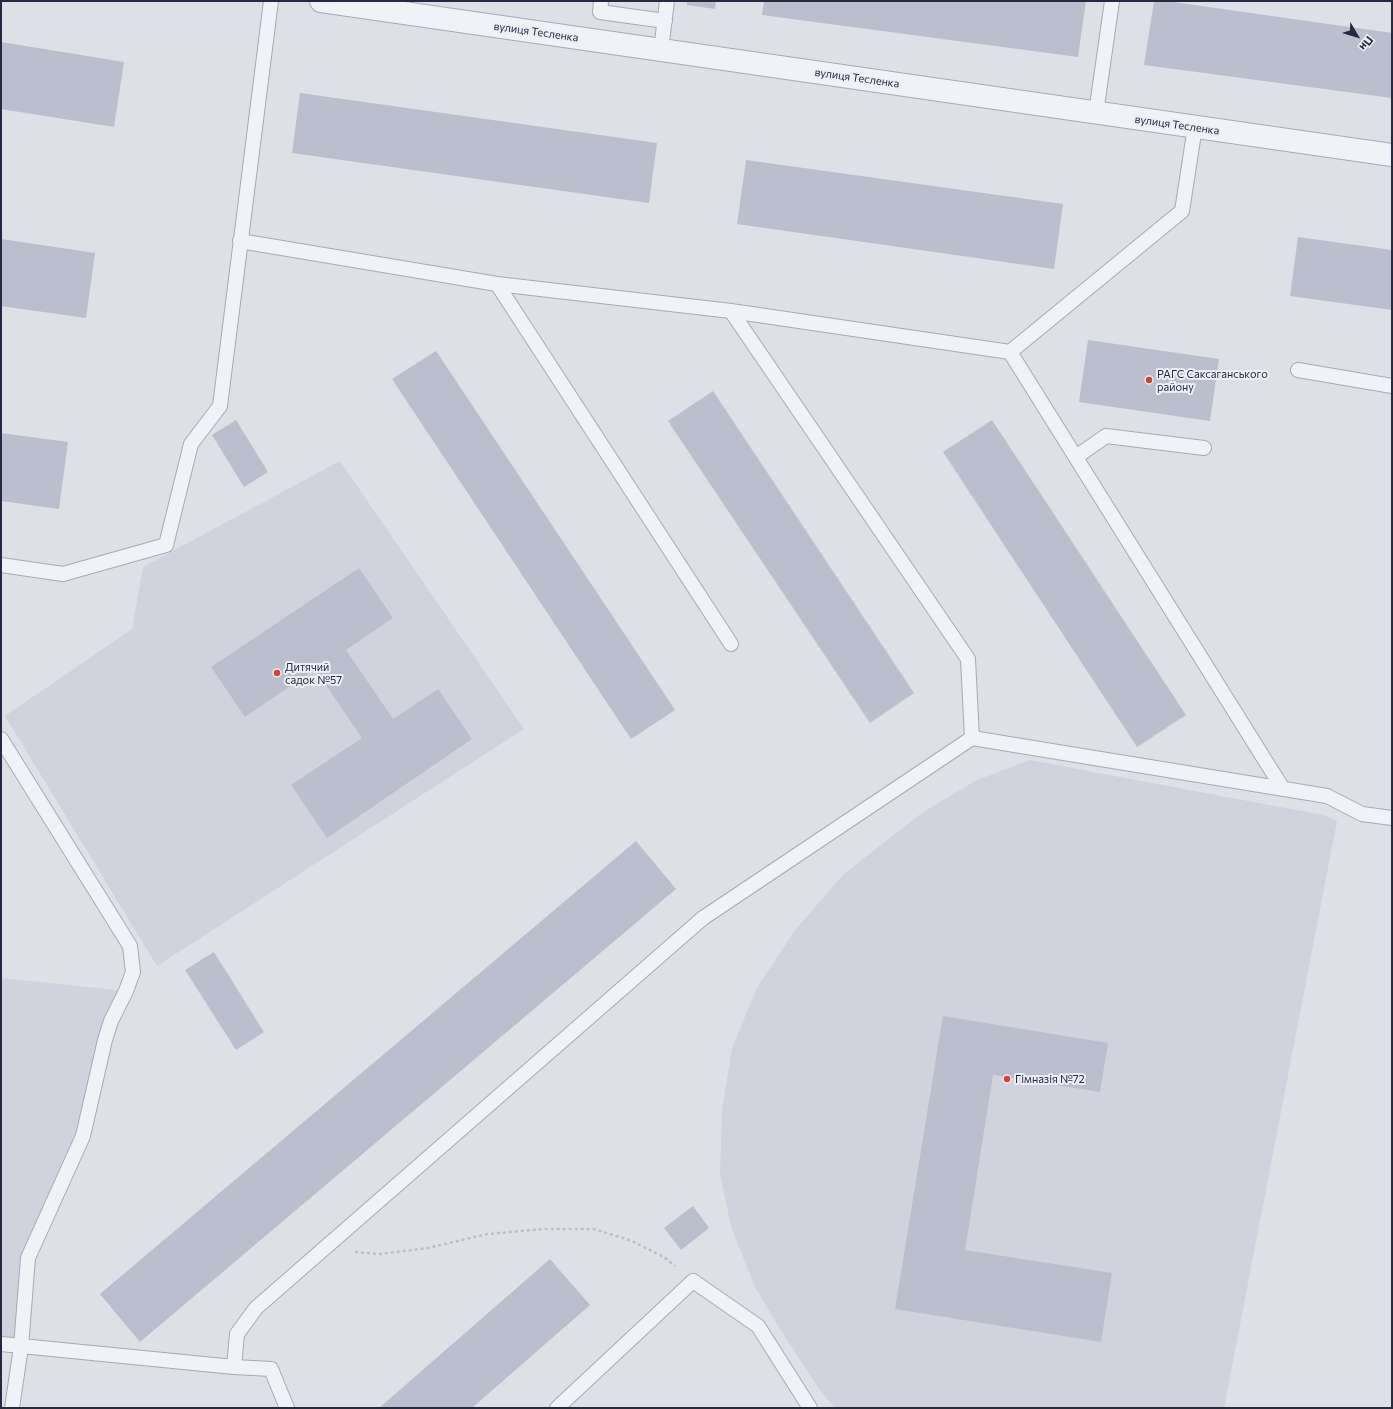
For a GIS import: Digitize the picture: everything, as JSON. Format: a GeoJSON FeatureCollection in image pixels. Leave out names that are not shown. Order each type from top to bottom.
{"type":"FeatureCollection","features":[{"type":"Feature","properties":{"kind":"street","name":"вулиця Тесленка"},"geometry":{"type":"LineString","coordinates":[[321,1],[1392,155]]}},
{"type":"Feature","properties":{"kind":"lane"},"geometry":{"type":"LineString","coordinates":[[1,565],[63,574],[166,545],[191,444],[220,406],[271,1]]}},
{"type":"Feature","properties":{"kind":"lane"},"geometry":{"type":"LineString","coordinates":[[601,1],[600,12],[665,21]]}},
{"type":"Feature","properties":{"kind":"lane"},"geometry":{"type":"LineString","coordinates":[[661,50],[667,1]]}},
{"type":"Feature","properties":{"kind":"lane"},"geometry":{"type":"LineString","coordinates":[[1096,113],[1112,1]]}},
{"type":"Feature","properties":{"kind":"lane"},"geometry":{"type":"LineString","coordinates":[[240,241],[498,284],[731,311],[1010,352],[1182,210],[1195,127]]}},
{"type":"Feature","properties":{"kind":"lane"},"geometry":{"type":"LineString","coordinates":[[498,284],[731,644]]}},
{"type":"Feature","properties":{"kind":"lane"},"geometry":{"type":"LineString","coordinates":[[731,311],[968,660],[972,738]]}},
{"type":"Feature","properties":{"kind":"lane"},"geometry":{"type":"LineString","coordinates":[[1010,352],[1283,789]]}},
{"type":"Feature","properties":{"kind":"lane"},"geometry":{"type":"LineString","coordinates":[[1298,370],[1392,386]]}},
{"type":"Feature","properties":{"kind":"lane"},"geometry":{"type":"LineString","coordinates":[[1076,457],[1106,436],[1204,448]]}},
{"type":"Feature","properties":{"kind":"lane"},"geometry":{"type":"LineString","coordinates":[[234,1367],[237,1334],[256,1308],[703,918],[972,738],[1327,796],[1362,814],[1392,818]]}},
{"type":"Feature","properties":{"kind":"lane"},"geometry":{"type":"LineString","coordinates":[[1,739],[130,946],[133,972],[126,991],[111,1021],[105,1040],[83,1136],[28,1258],[21,1346],[12,1408]]}},
{"type":"Feature","properties":{"kind":"lane"},"geometry":{"type":"LineString","coordinates":[[557,1408],[693,1281],[758,1326],[810,1408]]}},
{"type":"Feature","properties":{"kind":"lane"},"geometry":{"type":"LineString","coordinates":[[1,1344],[234,1367],[270,1369],[287,1408]]}},
{"type":"Feature","properties":{"kind":"path"},"geometry":{"type":"LineString","coordinates":[[332,1242],[344,1252],[380,1254],[428,1248],[487,1234],[545,1229],[594,1229],[632,1241],[664,1257],[693,1281]]}},
{"type":"Feature","properties":{"kind":"shaded area","name":"Дитячий садок №57"},"geometry":{"type":"Polygon","coordinates":[[[340,461],[524,729],[157,966],[5,716],[132,629],[143,567],[340,461]]]}},
{"type":"Feature","properties":{"kind":"shaded area","name":"Гімназія №72"},"geometry":{"type":"Polygon","coordinates":[[[1029,760],[1323,815],[1337,821],[1224,1408],[835,1408],[819,1389],[755,1287],[731,1227],[720,1173],[722,1110],[732,1048],[757,988],[795,930],[845,873],[923,812],[975,781],[1029,760]]]}},
{"type":"Feature","properties":{"kind":"shaded area"},"geometry":{"type":"Polygon","coordinates":[[[1,978],[126,991],[91,1101],[28,1258],[21,1347],[1,1344],[1,978]]]}},
{"type":"Feature","properties":{"kind":"building"},"geometry":{"type":"Polygon","coordinates":[[[687,1],[716,1],[715,9],[687,5],[687,1]]]}},
{"type":"Feature","properties":{"kind":"building"},"geometry":{"type":"Polygon","coordinates":[[[764,1],[1086,1],[1078,57],[762,15],[764,1]]]}},
{"type":"Feature","properties":{"kind":"building"},"geometry":{"type":"Polygon","coordinates":[[[1154,1],[1166,1],[1392,33],[1392,98],[1144,65],[1154,1]]]}},
{"type":"Feature","properties":{"kind":"building"},"geometry":{"type":"Polygon","coordinates":[[[1,42],[124,62],[114,127],[1,109],[1,42]]]}},
{"type":"Feature","properties":{"kind":"building"},"geometry":{"type":"Polygon","coordinates":[[[300,93],[657,143],[649,203],[292,153],[300,93]]]}},
{"type":"Feature","properties":{"kind":"building"},"geometry":{"type":"Polygon","coordinates":[[[746,160],[1063,204],[1054,269],[737,224],[746,160]]]}},
{"type":"Feature","properties":{"kind":"building"},"geometry":{"type":"Polygon","coordinates":[[[1298,237],[1392,250],[1392,310],[1290,296],[1298,237]]]}},
{"type":"Feature","properties":{"kind":"building"},"geometry":{"type":"Polygon","coordinates":[[[1,239],[95,253],[86,318],[1,306],[1,239]]]}},
{"type":"Feature","properties":{"kind":"building","name":"РАГС Саксаганського району"},"geometry":{"type":"Polygon","coordinates":[[[1088,340],[1219,359],[1210,421],[1079,402],[1088,340]]]}},
{"type":"Feature","properties":{"kind":"building"},"geometry":{"type":"Polygon","coordinates":[[[436,351],[675,710],[631,739],[392,379],[436,351]]]}},
{"type":"Feature","properties":{"kind":"building"},"geometry":{"type":"Polygon","coordinates":[[[713,391],[914,693],[870,723],[668,421],[713,391]]]}},
{"type":"Feature","properties":{"kind":"building"},"geometry":{"type":"Polygon","coordinates":[[[236,420],[268,472],[244,487],[212,435],[236,420]]]}},
{"type":"Feature","properties":{"kind":"building"},"geometry":{"type":"Polygon","coordinates":[[[992,420],[1186,715],[1137,747],[943,452],[992,420]]]}},
{"type":"Feature","properties":{"kind":"building"},"geometry":{"type":"Polygon","coordinates":[[[1,433],[68,442],[59,509],[1,501],[1,433]]]}},
{"type":"Feature","properties":{"kind":"building"},"geometry":{"type":"Polygon","coordinates":[[[359,568],[393,618],[346,650],[393,719],[438,689],[472,739],[327,838],[291,785],[362,738],[315,669],[245,717],[211,667],[359,568]]]}},
{"type":"Feature","properties":{"kind":"building"},"geometry":{"type":"Polygon","coordinates":[[[636,841],[676,889],[140,1342],[100,1294],[636,841]]]}},
{"type":"Feature","properties":{"kind":"building"},"geometry":{"type":"Polygon","coordinates":[[[214,952],[264,1032],[236,1050],[185,970],[214,952]]]}},
{"type":"Feature","properties":{"kind":"building"},"geometry":{"type":"Polygon","coordinates":[[[943,1016],[1108,1043],[1100,1092],[993,1075],[965,1250],[1112,1273],[1101,1342],[895,1309],[943,1016]]]}},
{"type":"Feature","properties":{"kind":"building"},"geometry":{"type":"Polygon","coordinates":[[[693,1206],[709,1228],[681,1250],[664,1228],[693,1206]]]}},
{"type":"Feature","properties":{"kind":"building"},"geometry":{"type":"Polygon","coordinates":[[[550,1259],[590,1305],[472,1408],[379,1408],[550,1259]]]}},
{"type":"Feature","properties":{"kind":"place","name":"РАГС Саксаганського району"},"geometry":{"type":"Point","coordinates":[1149,380]}},
{"type":"Feature","properties":{"kind":"place","name":"Дитячий садок №57"},"geometry":{"type":"Point","coordinates":[277,673]}},
{"type":"Feature","properties":{"kind":"place","name":"Гімназія №72"},"geometry":{"type":"Point","coordinates":[1007,1079]}}]}
